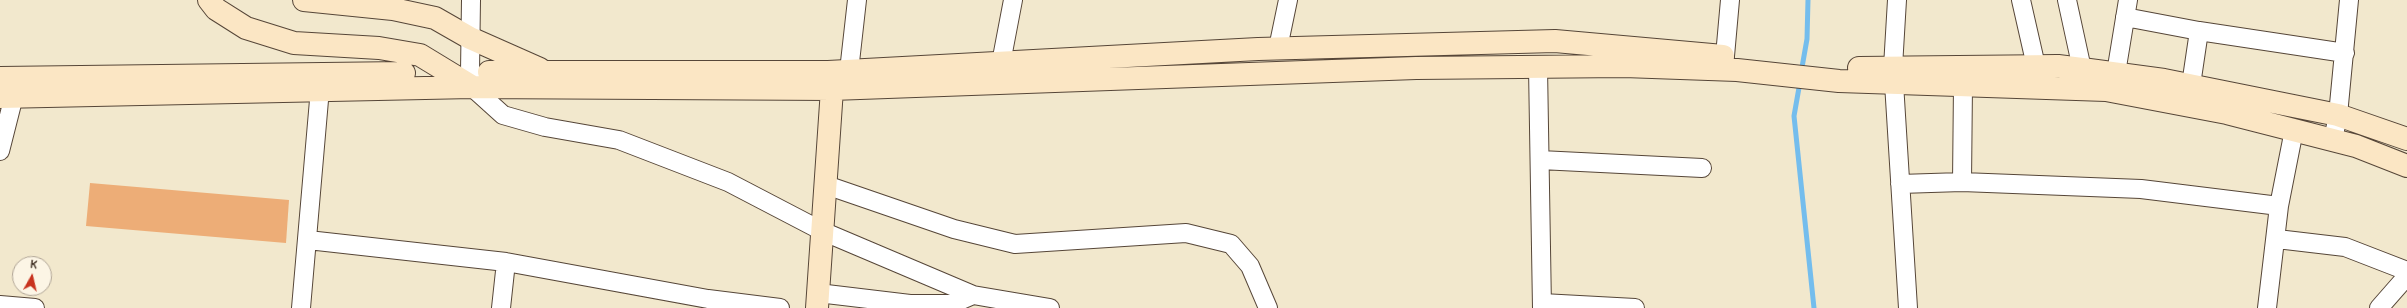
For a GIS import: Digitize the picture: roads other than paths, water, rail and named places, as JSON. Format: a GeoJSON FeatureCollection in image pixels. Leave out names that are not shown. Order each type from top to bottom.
{"type":"FeatureCollection","features":[{"type":"Feature","properties":{"kind":"main road"},"geometry":{"type":"LineString","coordinates":[[209,0],[216,9],[246,28],[294,43],[379,48],[420,55],[446,72],[471,80],[547,72],[836,77],[1001,63],[1278,48],[1555,41],[1724,63],[1838,74],[1894,75],[2036,66],[2082,69],[2191,85],[2338,115],[2407,139]]}},
{"type":"Feature","properties":{"kind":"main road"},"geometry":{"type":"LineString","coordinates":[[304,0],[393,9],[435,18],[470,38],[547,72]]}},
{"type":"Feature","properties":{"kind":"main road"},"geometry":{"type":"LineString","coordinates":[[1278,48],[1279,73]]}},
{"type":"Feature","properties":{"kind":"main road"},"geometry":{"type":"LineString","coordinates":[[8,87],[471,80],[1279,73],[1416,68],[1624,66],[1724,63]]}},
{"type":"Feature","properties":{"kind":"main road"},"geometry":{"type":"LineString","coordinates":[[321,82],[446,72]]}},
{"type":"Feature","properties":{"kind":"main road"},"geometry":{"type":"LineString","coordinates":[[1894,75],[1963,85],[2106,90],[2227,113],[2356,146],[2407,166]]}},
{"type":"Feature","properties":{"kind":"main road"},"geometry":{"type":"LineString","coordinates":[[818,300],[822,231],[836,77]]}},
{"type":"Feature","properties":{"kind":"street"},"geometry":{"type":"LineString","coordinates":[[471,0],[471,80],[503,115],[545,127],[619,140],[728,182],[822,231],[973,295],[1050,308]]}},
{"type":"Feature","properties":{"kind":"street"},"geometry":{"type":"LineString","coordinates":[[836,77],[856,0]]}},
{"type":"Feature","properties":{"kind":"street"},"geometry":{"type":"LineString","coordinates":[[1001,63],[1013,0]]}},
{"type":"Feature","properties":{"kind":"street"},"geometry":{"type":"LineString","coordinates":[[1278,48],[1288,0]]}},
{"type":"Feature","properties":{"kind":"street"},"geometry":{"type":"LineString","coordinates":[[1724,63],[1730,0]]}},
{"type":"Feature","properties":{"kind":"street"},"geometry":{"type":"LineString","coordinates":[[1897,0],[1894,75],[1908,308]]}},
{"type":"Feature","properties":{"kind":"street"},"geometry":{"type":"LineString","coordinates":[[2021,0],[2036,66]]}},
{"type":"Feature","properties":{"kind":"street"},"geometry":{"type":"LineString","coordinates":[[2067,0],[2082,69]]}},
{"type":"Feature","properties":{"kind":"street"},"geometry":{"type":"LineString","coordinates":[[2333,140],[2338,115],[2345,53],[2345,1]]}},
{"type":"Feature","properties":{"kind":"street"},"geometry":{"type":"LineString","coordinates":[[2116,73],[2126,8],[2199,31],[2345,53]]}},
{"type":"Feature","properties":{"kind":"street"},"geometry":{"type":"LineString","coordinates":[[2191,85],[2199,31]]}},
{"type":"Feature","properties":{"kind":"street"},"geometry":{"type":"LineString","coordinates":[[1538,67],[1542,305],[1635,308]]}},
{"type":"Feature","properties":{"kind":"street"},"geometry":{"type":"LineString","coordinates":[[301,308],[321,82]]}},
{"type":"Feature","properties":{"kind":"street"},"geometry":{"type":"LineString","coordinates":[[1962,182],[1963,85]]}},
{"type":"Feature","properties":{"kind":"street"},"geometry":{"type":"LineString","coordinates":[[0,151],[8,87]]}},
{"type":"Feature","properties":{"kind":"street"},"geometry":{"type":"LineString","coordinates":[[2267,308],[2279,206],[2294,130]]}},
{"type":"Feature","properties":{"kind":"street"},"geometry":{"type":"LineString","coordinates":[[1540,160],[1702,168]]}},
{"type":"Feature","properties":{"kind":"street"},"geometry":{"type":"LineString","coordinates":[[1900,184],[1962,182],[2141,189],[2279,206]]}},
{"type":"Feature","properties":{"kind":"street"},"geometry":{"type":"LineString","coordinates":[[826,185],[954,230],[1015,244],[1186,233],[1231,244],[1250,266],[1268,308]]}},
{"type":"Feature","properties":{"kind":"street"},"geometry":{"type":"LineString","coordinates":[[2276,239],[2344,247],[2407,271]]}},
{"type":"Feature","properties":{"kind":"street"},"geometry":{"type":"LineString","coordinates":[[308,240],[506,262],[708,299],[780,308]]}},
{"type":"Feature","properties":{"kind":"street"},"geometry":{"type":"LineString","coordinates":[[501,308],[506,262]]}},
{"type":"Feature","properties":{"kind":"street"},"geometry":{"type":"LineString","coordinates":[[2379,308],[2407,276]]}},
{"type":"Feature","properties":{"kind":"street"},"geometry":{"type":"LineString","coordinates":[[818,300],[910,304],[952,304],[973,295]]}},
{"type":"Feature","properties":{"kind":"street"},"geometry":{"type":"LineString","coordinates":[[0,305],[35,308]]}},
{"type":"Feature","properties":{"kind":"waterway"},"geometry":{"type":"LineString","coordinates":[[1801,73],[1807,39],[1808,0]]}},
{"type":"Feature","properties":{"kind":"waterway"},"geometry":{"type":"LineString","coordinates":[[1800,82],[1794,116],[1814,308]]}}]}
